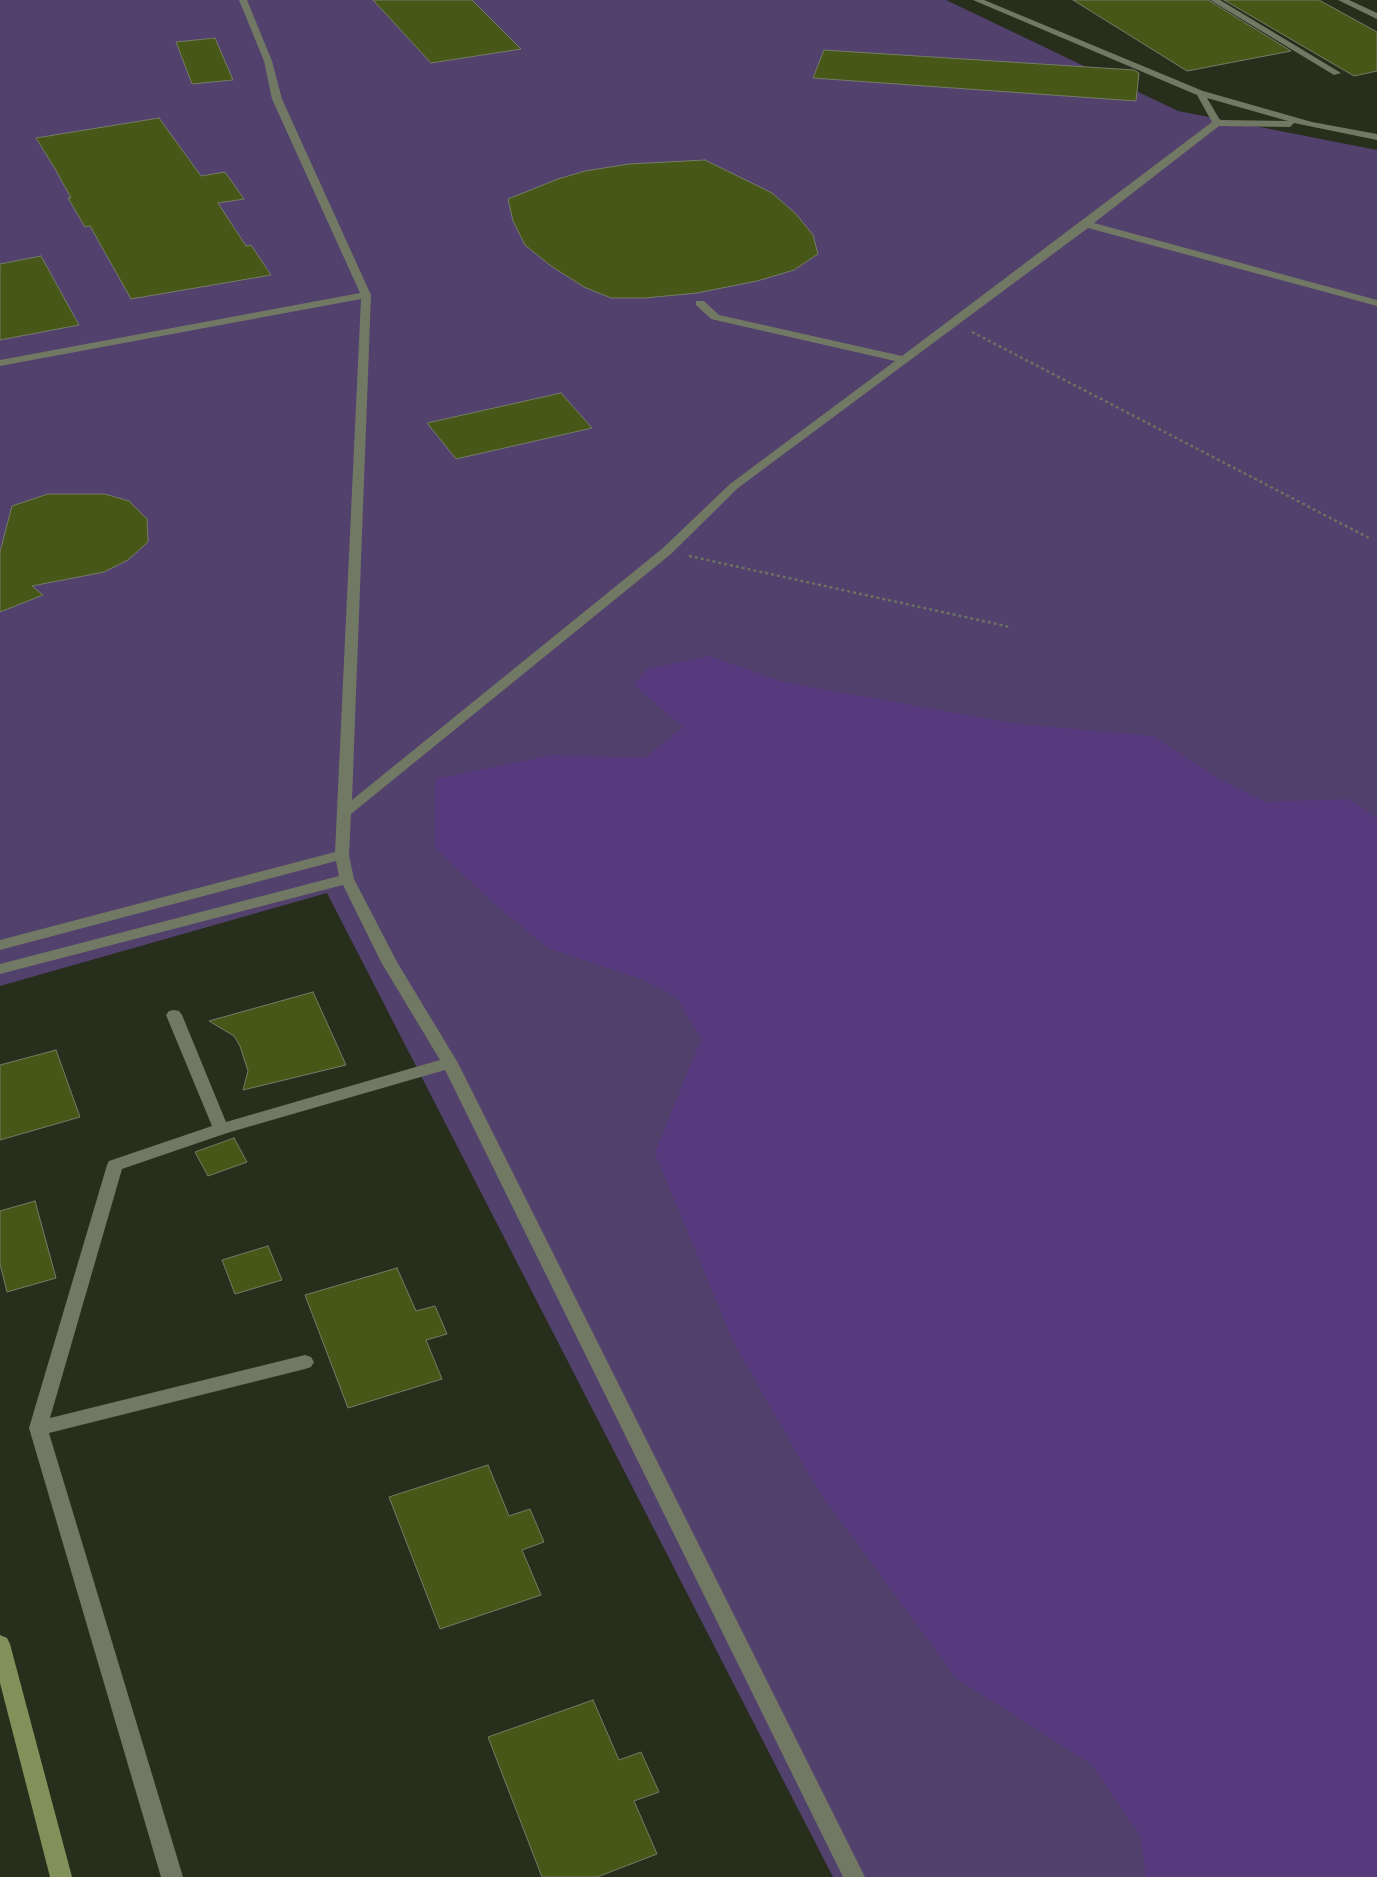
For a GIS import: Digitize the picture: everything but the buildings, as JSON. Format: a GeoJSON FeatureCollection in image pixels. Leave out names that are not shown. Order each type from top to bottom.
{"type":"FeatureCollection","features":[{"type":"Feature","properties":{"kind":"main road"},"geometry":{"type":"LineString","coordinates":[[0,1644],[61,1877]]}},
{"type":"Feature","properties":{"kind":"street"},"geometry":{"type":"LineString","coordinates":[[243,0],[268,61],[277,99],[366,295],[342,855],[347,880],[389,962],[450,1063],[854,1877]]}},
{"type":"Feature","properties":{"kind":"street"},"geometry":{"type":"LineString","coordinates":[[977,0],[1200,93],[1311,125],[1377,137]]}},
{"type":"Feature","properties":{"kind":"street"},"geometry":{"type":"LineString","coordinates":[[1214,0],[1337,73]]}},
{"type":"Feature","properties":{"kind":"street"},"geometry":{"type":"LineString","coordinates":[[1342,0],[1377,16]]}},
{"type":"Feature","properties":{"kind":"street"},"geometry":{"type":"LineString","coordinates":[[1200,93],[1217,123]]}},
{"type":"Feature","properties":{"kind":"street"},"geometry":{"type":"LineString","coordinates":[[344,813],[667,551],[734,486],[902,359],[1086,224],[1217,123],[1311,125]]}},
{"type":"Feature","properties":{"kind":"street"},"geometry":{"type":"LineString","coordinates":[[1086,224],[1377,303]]}},
{"type":"Feature","properties":{"kind":"street"},"geometry":{"type":"LineString","coordinates":[[0,363],[366,295]]}},
{"type":"Feature","properties":{"kind":"street"},"geometry":{"type":"LineString","coordinates":[[700,303],[715,317],[902,359]]}},
{"type":"Feature","properties":{"kind":"street"},"geometry":{"type":"LineString","coordinates":[[0,945],[342,855]]}},
{"type":"Feature","properties":{"kind":"street"},"geometry":{"type":"LineString","coordinates":[[0,970],[347,880]]}},
{"type":"Feature","properties":{"kind":"street"},"geometry":{"type":"LineString","coordinates":[[174,1015],[221,1129]]}},
{"type":"Feature","properties":{"kind":"street"},"geometry":{"type":"LineString","coordinates":[[172,1877],[38,1428],[115,1165],[221,1129],[450,1063]]}},
{"type":"Feature","properties":{"kind":"street"},"geometry":{"type":"LineString","coordinates":[[38,1428],[306,1362]]}},
{"type":"Feature","properties":{"kind":"path"},"geometry":{"type":"LineString","coordinates":[[954,322],[1369,538]]}},
{"type":"Feature","properties":{"kind":"path"},"geometry":{"type":"LineString","coordinates":[[667,551],[1010,627]]}},
{"type":"Feature","properties":{"kind":"shaded area"},"geometry":{"type":"Polygon","coordinates":[[[0,0],[946,0],[1178,111],[1377,150],[1377,1877],[833,1877],[327,893],[0,986],[0,0]]]}},
{"type":"Feature","properties":{"kind":"shaded area"},"geometry":{"type":"Polygon","coordinates":[[[709,656],[783,682],[1017,724],[1153,736],[1216,777],[1266,802],[1348,799],[1377,818],[1377,1877],[1146,1877],[1140,1836],[1091,1764],[956,1678],[818,1490],[734,1343],[655,1153],[701,1039],[676,997],[641,979],[548,948],[499,908],[435,848],[435,779],[553,755],[645,758],[683,727],[634,685],[647,669],[709,656]]]}}]}
